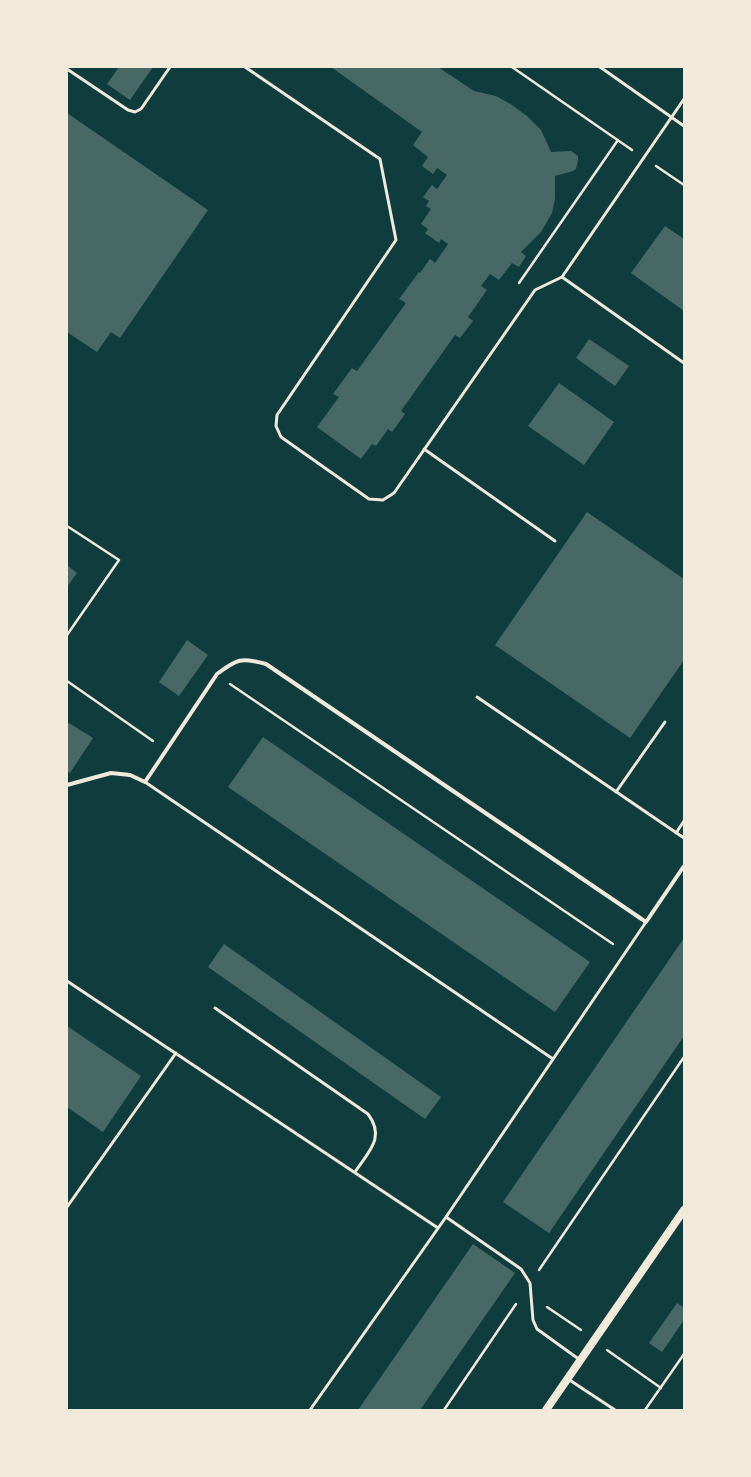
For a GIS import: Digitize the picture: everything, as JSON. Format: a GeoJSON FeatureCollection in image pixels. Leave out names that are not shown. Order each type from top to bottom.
{"type":"FeatureCollection","features":[{"type":"Feature","properties":{"kind":"main road"},"geometry":{"type":"LineString","coordinates":[[546,1410],[684,1210]]}},
{"type":"Feature","properties":{"kind":"street"},"geometry":{"type":"LineString","coordinates":[[67,786],[111,773],[121,773],[145,782],[217,674],[232,663],[247,659],[266,664],[646,922],[684,866]]}},
{"type":"Feature","properties":{"kind":"lane"},"geometry":{"type":"LineString","coordinates":[[67,69],[128,110],[135,112],[140,109],[170,67]]}},
{"type":"Feature","properties":{"kind":"lane"},"geometry":{"type":"LineString","coordinates":[[245,67],[380,159],[396,240],[277,415],[276,426],[281,437],[369,499],[383,500],[394,493],[535,290],[562,277],[684,99]]}},
{"type":"Feature","properties":{"kind":"lane"},"geometry":{"type":"LineString","coordinates":[[600,67],[684,126]]}},
{"type":"Feature","properties":{"kind":"lane"},"geometry":{"type":"LineString","coordinates":[[562,277],[684,363]]}},
{"type":"Feature","properties":{"kind":"lane"},"geometry":{"type":"LineString","coordinates":[[424,449],[555,541]]}},
{"type":"Feature","properties":{"kind":"lane"},"geometry":{"type":"LineString","coordinates":[[477,697],[684,838]]}},
{"type":"Feature","properties":{"kind":"lane"},"geometry":{"type":"LineString","coordinates":[[616,792],[665,722]]}},
{"type":"Feature","properties":{"kind":"lane"},"geometry":{"type":"LineString","coordinates":[[145,782],[553,1059]]}},
{"type":"Feature","properties":{"kind":"lane"},"geometry":{"type":"LineString","coordinates":[[676,833],[684,821]]}},
{"type":"Feature","properties":{"kind":"lane"},"geometry":{"type":"LineString","coordinates":[[310,1410],[446,1217],[646,922]]}},
{"type":"Feature","properties":{"kind":"lane"},"geometry":{"type":"LineString","coordinates":[[67,981],[438,1228]]}},
{"type":"Feature","properties":{"kind":"lane"},"geometry":{"type":"LineString","coordinates":[[215,1008],[368,1114],[375,1123],[377,1131],[375,1141],[355,1172]]}},
{"type":"Feature","properties":{"kind":"lane"},"geometry":{"type":"LineString","coordinates":[[67,1206],[176,1054]]}},
{"type":"Feature","properties":{"kind":"lane"},"geometry":{"type":"LineString","coordinates":[[446,1217],[521,1269],[530,1283],[533,1320],[537,1329],[580,1360]]}},
{"type":"Feature","properties":{"kind":"lane"},"geometry":{"type":"LineString","coordinates":[[568,1379],[614,1410]]}},
{"type":"Feature","properties":{"kind":"path"},"geometry":{"type":"LineString","coordinates":[[512,67],[684,185]]}},
{"type":"Feature","properties":{"kind":"path"},"geometry":{"type":"LineString","coordinates":[[67,526],[119,560],[67,635]]}},
{"type":"Feature","properties":{"kind":"path"},"geometry":{"type":"LineString","coordinates":[[217,674],[625,953]]}},
{"type":"Feature","properties":{"kind":"path"},"geometry":{"type":"LineString","coordinates":[[67,681],[166,750]]}},
{"type":"Feature","properties":{"kind":"path"},"geometry":{"type":"LineString","coordinates":[[444,1410],[684,1057]]}},
{"type":"Feature","properties":{"kind":"path"},"geometry":{"type":"LineString","coordinates":[[645,1410],[684,1354]]}},
{"type":"Feature","properties":{"kind":"building"},"geometry":{"type":"Polygon","coordinates":[[[119,67],[153,67],[130,100],[107,84],[119,67]]]}},
{"type":"Feature","properties":{"kind":"building"},"geometry":{"type":"Polygon","coordinates":[[[331,67],[438,67],[474,91],[496,96],[527,116],[541,130],[551,152],[571,151],[578,156],[576,169],[555,176],[555,199],[552,213],[541,232],[521,252],[526,256],[519,267],[512,263],[499,280],[490,274],[481,286],[487,290],[468,317],[473,321],[460,338],[455,335],[401,411],[405,414],[392,432],[388,429],[376,446],[372,444],[361,459],[317,427],[339,397],[333,394],[352,368],[357,371],[406,303],[399,299],[430,259],[435,263],[448,244],[441,239],[439,243],[425,233],[428,229],[421,224],[431,209],[426,206],[429,201],[423,197],[432,185],[437,189],[447,175],[437,168],[433,174],[422,166],[428,157],[413,145],[422,132],[331,67]]]}},
{"type":"Feature","properties":{"kind":"building"},"geometry":{"type":"Polygon","coordinates":[[[67,113],[208,210],[120,338],[111,332],[97,352],[67,332],[67,113]]]}},
{"type":"Feature","properties":{"kind":"building"},"geometry":{"type":"Polygon","coordinates":[[[665,226],[684,239],[684,311],[631,273],[665,226]]]}},
{"type":"Feature","properties":{"kind":"building"},"geometry":{"type":"Polygon","coordinates":[[[589,339],[629,366],[615,386],[576,358],[589,339]]]}},
{"type":"Feature","properties":{"kind":"building"},"geometry":{"type":"Polygon","coordinates":[[[559,383],[614,422],[584,465],[528,426],[559,383]]]}},
{"type":"Feature","properties":{"kind":"building"},"geometry":{"type":"Polygon","coordinates":[[[587,512],[684,579],[684,660],[630,738],[495,645],[587,512]]]}},
{"type":"Feature","properties":{"kind":"building"},"geometry":{"type":"Polygon","coordinates":[[[67,565],[77,573],[67,587],[67,565]]]}},
{"type":"Feature","properties":{"kind":"building"},"geometry":{"type":"Polygon","coordinates":[[[187,640],[208,655],[179,696],[159,682],[187,640]]]}},
{"type":"Feature","properties":{"kind":"building"},"geometry":{"type":"Polygon","coordinates":[[[69,723],[93,738],[70,773],[67,771],[67,725],[69,723]]]}},
{"type":"Feature","properties":{"kind":"building"},"geometry":{"type":"Polygon","coordinates":[[[263,737],[590,962],[555,1012],[228,787],[263,737]]]}},
{"type":"Feature","properties":{"kind":"building"},"geometry":{"type":"Polygon","coordinates":[[[684,938],[684,1036],[549,1233],[503,1202],[684,938]]]}},
{"type":"Feature","properties":{"kind":"building"},"geometry":{"type":"Polygon","coordinates":[[[224,944],[441,1097],[425,1119],[208,967],[224,944]]]}},
{"type":"Feature","properties":{"kind":"building"},"geometry":{"type":"Polygon","coordinates":[[[67,1026],[141,1076],[103,1132],[67,1107],[67,1026]]]}},
{"type":"Feature","properties":{"kind":"building"},"geometry":{"type":"Polygon","coordinates":[[[473,1244],[515,1273],[420,1410],[358,1410],[473,1244]]]}},
{"type":"Feature","properties":{"kind":"building"},"geometry":{"type":"Polygon","coordinates":[[[677,1303],[684,1308],[684,1320],[662,1352],[649,1343],[677,1303]]]}}]}
